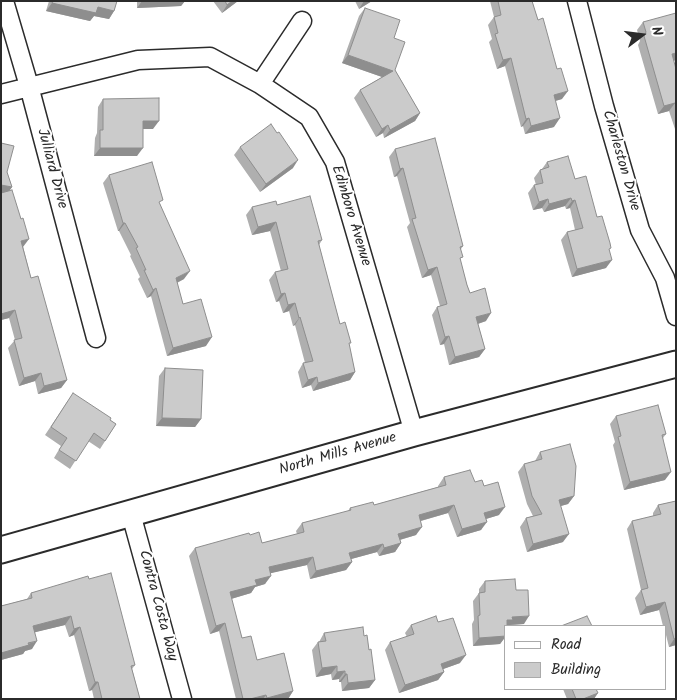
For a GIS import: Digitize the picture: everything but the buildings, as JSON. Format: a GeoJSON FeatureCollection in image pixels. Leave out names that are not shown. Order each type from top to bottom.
{"type":"FeatureCollection","features":[{"type":"Feature","properties":{"kind":"main road","name":"North Mills Avenue"},"geometry":{"type":"LineString","coordinates":[[1,550],[414,433],[676,364]]}},
{"type":"Feature","properties":{"kind":"street","name":"Julliard Drive"},"geometry":{"type":"LineString","coordinates":[[4,1],[29,86],[96,338]]}},
{"type":"Feature","properties":{"kind":"street","name":"Charleston Drive"},"geometry":{"type":"LineString","coordinates":[[577,1],[604,106],[640,230],[665,278],[676,316]]}},
{"type":"Feature","properties":{"kind":"street"},"geometry":{"type":"LineString","coordinates":[[260,84],[302,21]]}},
{"type":"Feature","properties":{"kind":"street","name":"Edinboro Avenue"},"geometry":{"type":"LineString","coordinates":[[1,94],[138,60],[210,57],[260,84],[309,117],[335,162],[414,433]]}},
{"type":"Feature","properties":{"kind":"street","name":"Contra Costa Way"},"geometry":{"type":"LineString","coordinates":[[131,514],[182,699]]}}]}
